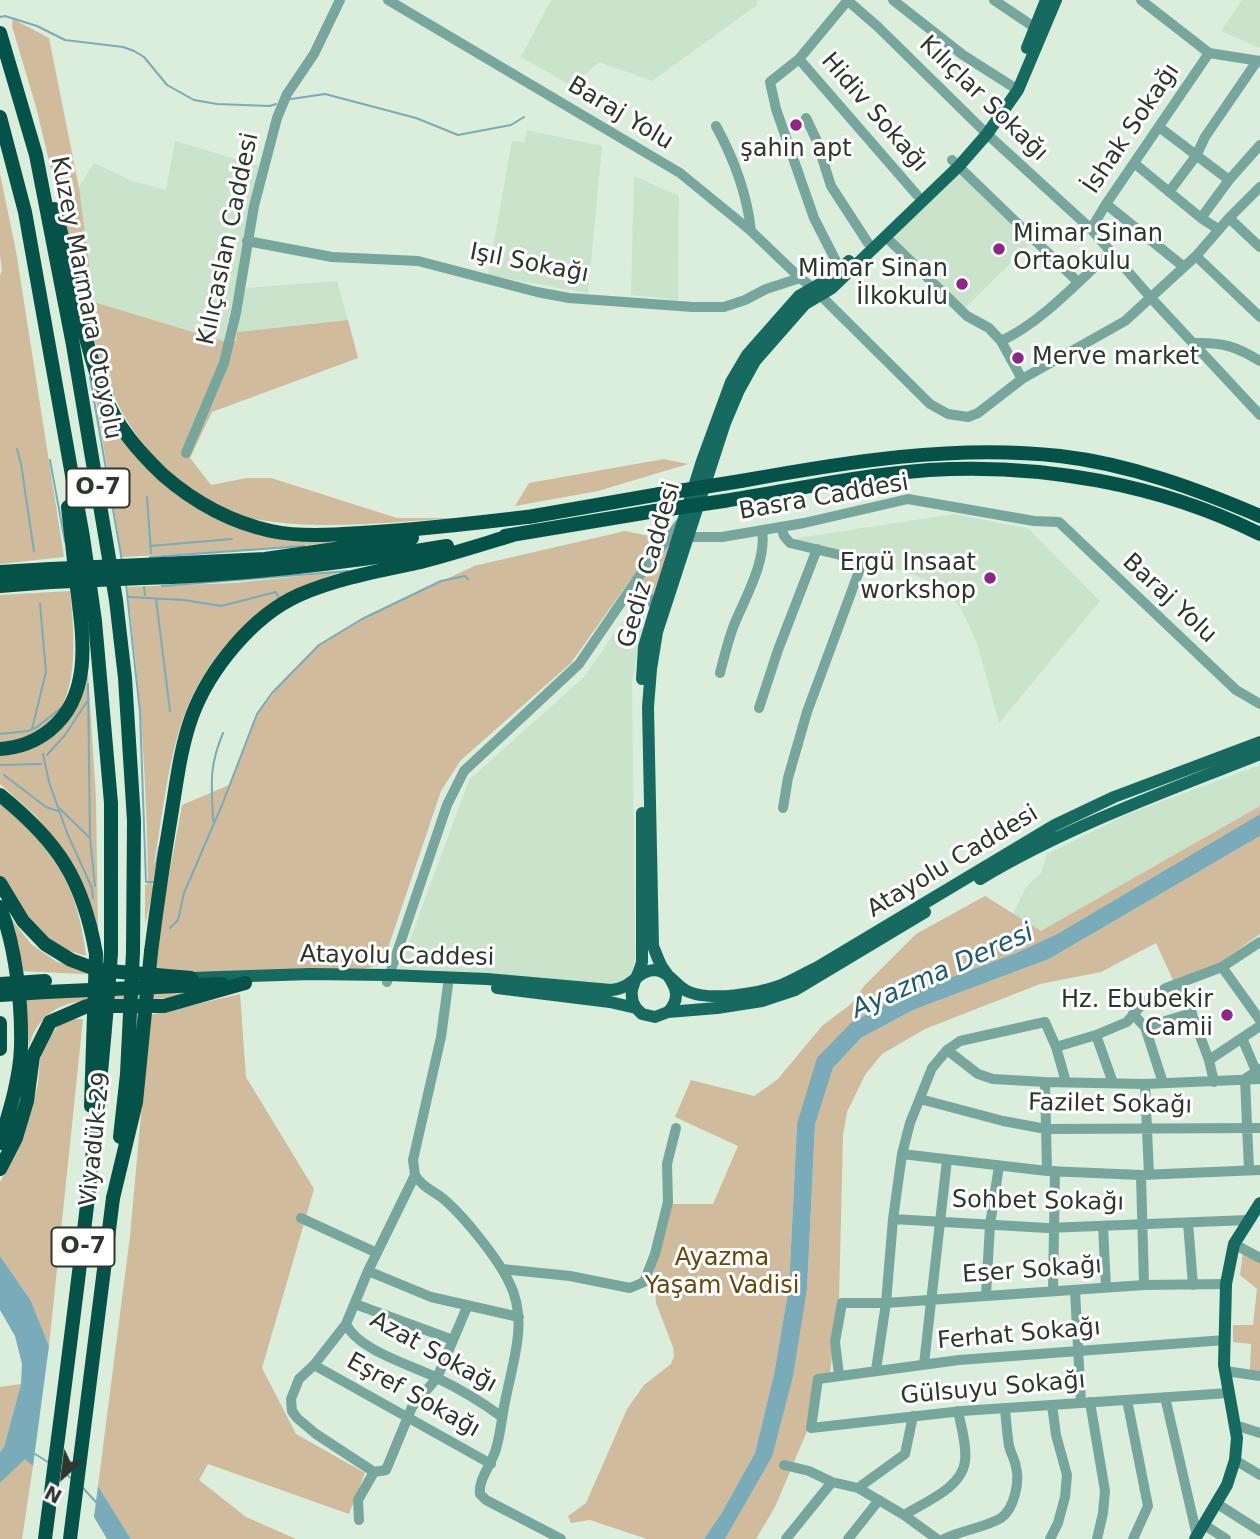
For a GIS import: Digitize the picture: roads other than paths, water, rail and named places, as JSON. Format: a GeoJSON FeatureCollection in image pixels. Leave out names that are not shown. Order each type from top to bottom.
{"type":"FeatureCollection","features":[{"type":"Feature","properties":{"kind":"highway","name":"Kuzey Marmara Otoyolu"},"geometry":{"type":"LineString","coordinates":[[0,33],[36,155],[73,345],[116,600],[126,690],[134,821],[133,952]]}},
{"type":"Feature","properties":{"kind":"highway","name":"Kuzey Marmara Otoyolu"},"geometry":{"type":"LineString","coordinates":[[0,117],[25,212],[95,621],[111,803],[103,954]]}},
{"type":"Feature","properties":{"kind":"highway"},"geometry":{"type":"LineString","coordinates":[[36,155],[59,225],[85,333],[104,396],[132,442],[150,463],[193,498],[244,523],[295,534],[336,535],[418,530],[536,516]]}},
{"type":"Feature","properties":{"kind":"highway"},"geometry":{"type":"LineString","coordinates":[[0,749],[22,746],[43,736],[54,727],[64,716],[80,681],[82,631],[50,353]]}},
{"type":"Feature","properties":{"kind":"highway"},"geometry":{"type":"LineString","coordinates":[[142,572],[367,546],[741,481],[871,461],[953,453],[1002,452],[1062,456],[1123,469],[1187,488],[1260,516]]}},
{"type":"Feature","properties":{"kind":"highway"},"geometry":{"type":"LineString","coordinates":[[0,572],[50,576],[142,572],[250,573],[372,559],[889,475],[971,469],[1068,474],[1122,485],[1216,515],[1260,534]]}},
{"type":"Feature","properties":{"kind":"highway"},"geometry":{"type":"LineString","coordinates":[[113,1198],[136,1102],[163,859],[184,745],[192,716],[205,688],[225,659],[260,621],[295,597],[339,579],[424,561],[513,535]]}},
{"type":"Feature","properties":{"kind":"highway"},"geometry":{"type":"LineString","coordinates":[[0,586],[50,576]]}},
{"type":"Feature","properties":{"kind":"highway"},"geometry":{"type":"LineString","coordinates":[[0,795],[31,820],[65,863],[83,899],[103,954]]}},
{"type":"Feature","properties":{"kind":"highway"},"geometry":{"type":"LineString","coordinates":[[0,883],[23,921],[45,944],[71,960],[98,970],[191,978]]}},
{"type":"Feature","properties":{"kind":"highway"},"geometry":{"type":"LineString","coordinates":[[0,907],[17,981],[21,1049],[10,1108],[0,1143]]}},
{"type":"Feature","properties":{"kind":"highway","name":"Viyadük-29"},"geometry":{"type":"LineString","coordinates":[[70,1539],[127,1074],[133,952]]}},
{"type":"Feature","properties":{"kind":"highway","name":"Viyadük-29"},"geometry":{"type":"LineString","coordinates":[[46,1539],[103,1073],[103,954]]}},
{"type":"Feature","properties":{"kind":"highway"},"geometry":{"type":"LineString","coordinates":[[0,995],[46,987],[191,978]]}},
{"type":"Feature","properties":{"kind":"highway"},"geometry":{"type":"LineString","coordinates":[[0,984],[46,987],[245,983]]}},
{"type":"Feature","properties":{"kind":"highway"},"geometry":{"type":"LineString","coordinates":[[0,1169],[16,1138],[27,1101],[33,1056],[50,1022],[87,1006],[164,1006],[245,983]]}},
{"type":"Feature","properties":{"kind":"highway"},"geometry":{"type":"LineString","coordinates":[[0,1023],[0,1049]]}},
{"type":"Feature","properties":{"kind":"main road"},"geometry":{"type":"LineString","coordinates":[[1014,88],[1046,0]]}},
{"type":"Feature","properties":{"kind":"main road"},"geometry":{"type":"LineString","coordinates":[[817,292],[832,288],[886,237],[984,131],[1014,88],[1056,0]]}},
{"type":"Feature","properties":{"kind":"main road"},"geometry":{"type":"LineString","coordinates":[[817,292],[917,195],[956,163]]}},
{"type":"Feature","properties":{"kind":"main road","name":"Gediz Caddesi"},"geometry":{"type":"LineString","coordinates":[[671,978],[660,964],[653,946],[648,707],[657,632],[683,537],[684,519],[731,382],[747,355],[799,296],[817,292]]}},
{"type":"Feature","properties":{"kind":"main road","name":"Gediz Caddesi"},"geometry":{"type":"LineString","coordinates":[[639,976],[643,925],[640,712],[644,647],[656,608],[739,390],[755,361],[817,292]]}},
{"type":"Feature","properties":{"kind":"main road","name":"Atayolu Caddesi"},"geometry":{"type":"LineString","coordinates":[[245,983],[487,979],[598,990],[622,989],[639,976],[653,970],[666,974],[687,991],[712,996],[747,994],[779,986],[818,967],[1055,825],[1114,797],[1260,742]]}},
{"type":"Feature","properties":{"kind":"main road","name":"Atayolu Caddesi"},"geometry":{"type":"LineString","coordinates":[[191,978],[310,974],[470,985],[585,999],[636,1008],[648,1016],[762,1001],[795,990],[986,876],[1059,836],[1112,812],[1260,754]]}},
{"type":"Feature","properties":{"kind":"main road"},"geometry":{"type":"LineString","coordinates":[[636,1008],[631,988],[639,976]]}},
{"type":"Feature","properties":{"kind":"main road"},"geometry":{"type":"LineString","coordinates":[[668,1012],[673,1007],[677,992],[671,978]]}},
{"type":"Feature","properties":{"kind":"main road"},"geometry":{"type":"LineString","coordinates":[[1198,1533],[1227,1485],[1235,1460],[1237,1438],[1225,1371],[1226,1284],[1234,1244],[1260,1203]]}},
{"type":"Feature","properties":{"kind":"street","name":"Kılıçaslan Caddesi"},"geometry":{"type":"LineString","coordinates":[[186,453],[224,363],[236,313],[247,241],[276,118],[287,94],[314,54],[340,0]]}},
{"type":"Feature","properties":{"kind":"street","name":"Baraj Yolu"},"geometry":{"type":"LineString","coordinates":[[388,0],[680,173],[751,231],[930,404],[948,414],[968,417],[978,413],[1022,379],[1125,321],[1196,256],[1260,187]]}},
{"type":"Feature","properties":{"kind":"street"},"geometry":{"type":"LineString","coordinates":[[840,269],[814,218],[769,82],[799,59],[847,0]]}},
{"type":"Feature","properties":{"kind":"street","name":"Kılıçlar Sokağı"},"geometry":{"type":"LineString","coordinates":[[847,0],[1091,229],[1260,415]]}},
{"type":"Feature","properties":{"kind":"street"},"geometry":{"type":"LineString","coordinates":[[893,0],[963,55],[1014,88]]}},
{"type":"Feature","properties":{"kind":"street"},"geometry":{"type":"LineString","coordinates":[[994,0],[1034,27]]}},
{"type":"Feature","properties":{"kind":"street"},"geometry":{"type":"LineString","coordinates":[[1142,0],[1156,4],[1209,53],[1259,61],[1169,192]]}},
{"type":"Feature","properties":{"kind":"street","name":"İshak Sokağı"},"geometry":{"type":"LineString","coordinates":[[1091,229],[1209,53]]}},
{"type":"Feature","properties":{"kind":"street","name":"Hidiv Sokağı"},"geometry":{"type":"LineString","coordinates":[[799,59],[888,165],[917,195]]}},
{"type":"Feature","properties":{"kind":"street"},"geometry":{"type":"LineString","coordinates":[[806,118],[831,186],[868,243]]}},
{"type":"Feature","properties":{"kind":"street"},"geometry":{"type":"LineString","coordinates":[[716,126],[748,200],[751,231]]}},
{"type":"Feature","properties":{"kind":"street"},"geometry":{"type":"LineString","coordinates":[[1159,127],[1229,180]]}},
{"type":"Feature","properties":{"kind":"street"},"geometry":{"type":"LineString","coordinates":[[1201,218],[1229,180],[1260,145]]}},
{"type":"Feature","properties":{"kind":"street"},"geometry":{"type":"LineString","coordinates":[[956,163],[1078,282]]}},
{"type":"Feature","properties":{"kind":"street"},"geometry":{"type":"LineString","coordinates":[[1134,163],[1201,218],[1219,229]]}},
{"type":"Feature","properties":{"kind":"street"},"geometry":{"type":"LineString","coordinates":[[1106,204],[1184,267]]}},
{"type":"Feature","properties":{"kind":"street"},"geometry":{"type":"LineString","coordinates":[[1229,218],[1260,247]]}},
{"type":"Feature","properties":{"kind":"street"},"geometry":{"type":"LineString","coordinates":[[886,237],[967,316],[989,328],[1000,341],[1022,379]]}},
{"type":"Feature","properties":{"kind":"street","name":"Işıl Sokağı"},"geometry":{"type":"LineString","coordinates":[[247,241],[332,257],[418,261],[569,298],[693,307],[724,307],[800,278]]}},
{"type":"Feature","properties":{"kind":"street"},"geometry":{"type":"LineString","coordinates":[[1000,341],[1015,334],[1050,308],[1111,252]]}},
{"type":"Feature","properties":{"kind":"street"},"geometry":{"type":"LineString","coordinates":[[1196,256],[1260,317]]}},
{"type":"Feature","properties":{"kind":"street"},"geometry":{"type":"LineString","coordinates":[[1195,343],[1215,342],[1240,348],[1260,361]]}},
{"type":"Feature","properties":{"kind":"street","name":"Basra Caddesi"},"geometry":{"type":"LineString","coordinates":[[683,537],[707,539],[781,527],[908,499],[1034,521],[1059,522]]}},
{"type":"Feature","properties":{"kind":"street"},"geometry":{"type":"LineString","coordinates":[[388,979],[447,805],[464,771],[579,664],[644,569],[684,519]]}},
{"type":"Feature","properties":{"kind":"street","name":"Baraj Yolu"},"geometry":{"type":"LineString","coordinates":[[1059,522],[1190,648],[1236,690],[1258,704]]}},
{"type":"Feature","properties":{"kind":"street"},"geometry":{"type":"LineString","coordinates":[[781,527],[790,542],[857,559],[861,566],[807,712],[788,778],[783,808]]}},
{"type":"Feature","properties":{"kind":"street"},"geometry":{"type":"LineString","coordinates":[[719,673],[734,625],[749,596],[762,549],[762,530]]}},
{"type":"Feature","properties":{"kind":"street"},"geometry":{"type":"LineString","coordinates":[[759,708],[817,549]]}},
{"type":"Feature","properties":{"kind":"street"},"geometry":{"type":"LineString","coordinates":[[626,598],[639,592],[649,598],[656,608]]}},
{"type":"Feature","properties":{"kind":"street"},"geometry":{"type":"LineString","coordinates":[[1056,1047],[1127,1022],[1144,1002],[1166,988],[1222,967],[1260,942]]}},
{"type":"Feature","properties":{"kind":"street"},"geometry":{"type":"LineString","coordinates":[[1222,967],[1260,1020]]}},
{"type":"Feature","properties":{"kind":"street"},"geometry":{"type":"LineString","coordinates":[[1180,983],[1209,1060],[1214,1082]]}},
{"type":"Feature","properties":{"kind":"street"},"geometry":{"type":"LineString","coordinates":[[368,1271],[418,1293],[467,1307],[519,1317],[514,1294],[502,1269],[454,1208],[422,1184],[415,1175],[413,1160],[441,1037],[448,985]]}},
{"type":"Feature","properties":{"kind":"street"},"geometry":{"type":"LineString","coordinates":[[1144,1027],[1192,1013]]}},
{"type":"Feature","properties":{"kind":"street"},"geometry":{"type":"LineString","coordinates":[[1133,1014],[1144,1027],[1163,1083]]}},
{"type":"Feature","properties":{"kind":"street"},"geometry":{"type":"LineString","coordinates":[[876,1370],[902,1154],[932,1068],[947,1050],[960,1041],[1045,1022],[1056,1047],[1066,1082]]}},
{"type":"Feature","properties":{"kind":"street"},"geometry":{"type":"LineString","coordinates":[[1209,1060],[1260,1026]]}},
{"type":"Feature","properties":{"kind":"street"},"geometry":{"type":"LineString","coordinates":[[1096,1035],[1113,1083]]}},
{"type":"Feature","properties":{"kind":"street"},"geometry":{"type":"LineString","coordinates":[[947,1050],[978,1074],[993,1079],[1144,1084],[1214,1082],[1245,1079],[1259,1073],[1242,1038]]}},
{"type":"Feature","properties":{"kind":"street"},"geometry":{"type":"LineString","coordinates":[[902,1154],[1051,1171],[1145,1175],[1255,1170],[1247,1128],[1245,1079]]}},
{"type":"Feature","properties":{"kind":"street"},"geometry":{"type":"LineString","coordinates":[[1045,1082],[1046,1129],[1055,1228],[1053,1291]]}},
{"type":"Feature","properties":{"kind":"street"},"geometry":{"type":"LineString","coordinates":[[1144,1084],[1147,1129],[1141,1225],[1144,1285]]}},
{"type":"Feature","properties":{"kind":"street","name":"Fazilet Sokağı"},"geometry":{"type":"LineString","coordinates":[[920,1099],[1003,1121],[1046,1129],[1260,1128]]}},
{"type":"Feature","properties":{"kind":"street"},"geometry":{"type":"LineString","coordinates":[[502,1269],[570,1276],[630,1288],[644,1282],[656,1254],[668,1202],[667,1164],[676,1128]]}},
{"type":"Feature","properties":{"kind":"street"},"geometry":{"type":"LineString","coordinates":[[924,1364],[947,1160]]}},
{"type":"Feature","properties":{"kind":"street"},"geometry":{"type":"LineString","coordinates":[[986,1295],[990,1225],[999,1166]]}},
{"type":"Feature","properties":{"kind":"street"},"geometry":{"type":"LineString","coordinates":[[415,1175],[368,1271],[346,1324],[295,1385],[290,1399],[296,1418],[374,1472],[386,1470],[415,1401],[437,1378],[467,1307]]}},
{"type":"Feature","properties":{"kind":"street"},"geometry":{"type":"LineString","coordinates":[[301,1218],[377,1253]]}},
{"type":"Feature","properties":{"kind":"street","name":"Sohbet Sokağı"},"geometry":{"type":"LineString","coordinates":[[893,1219],[1055,1228],[1248,1220]]}},
{"type":"Feature","properties":{"kind":"street"},"geometry":{"type":"LineString","coordinates":[[1188,1223],[1194,1285]]}},
{"type":"Feature","properties":{"kind":"street"},"geometry":{"type":"LineString","coordinates":[[1103,1226],[1106,1287]]}},
{"type":"Feature","properties":{"kind":"street"},"geometry":{"type":"LineString","coordinates":[[1234,1244],[1260,1258]]}},
{"type":"Feature","properties":{"kind":"street","name":"Eser Sokağı"},"geometry":{"type":"LineString","coordinates":[[839,1375],[835,1342],[842,1303],[886,1303],[1144,1285],[1226,1284]]}},
{"type":"Feature","properties":{"kind":"street"},"geometry":{"type":"LineString","coordinates":[[1075,1291],[1077,1351],[1105,1491],[1097,1539]]}},
{"type":"Feature","properties":{"kind":"street"},"geometry":{"type":"LineString","coordinates":[[355,1304],[453,1340]]}},
{"type":"Feature","properties":{"kind":"street","name":"Eşref Sokağı"},"geometry":{"type":"LineString","coordinates":[[519,1317],[518,1337],[497,1447],[480,1487],[482,1497],[561,1539]]}},
{"type":"Feature","properties":{"kind":"street","name":"Azat Sokağı"},"geometry":{"type":"LineString","coordinates":[[346,1324],[355,1336],[373,1348],[437,1378],[502,1417]]}},
{"type":"Feature","properties":{"kind":"street","name":"Ferhat Sokağı"},"geometry":{"type":"LineString","coordinates":[[818,1379],[924,1364],[1224,1340]]}},
{"type":"Feature","properties":{"kind":"street","name":"Eşref Sokağı"},"geometry":{"type":"LineString","coordinates":[[314,1365],[491,1464]]}},
{"type":"Feature","properties":{"kind":"street"},"geometry":{"type":"LineString","coordinates":[[1225,1371],[1260,1376]]}},
{"type":"Feature","properties":{"kind":"street","name":"Gülsuyu Sokağı"},"geometry":{"type":"LineString","coordinates":[[818,1379],[811,1428],[958,1411],[1229,1393]]}},
{"type":"Feature","properties":{"kind":"street"},"geometry":{"type":"LineString","coordinates":[[1165,1397],[1198,1533],[1226,1539]]}},
{"type":"Feature","properties":{"kind":"street"},"geometry":{"type":"LineString","coordinates":[[1127,1400],[1148,1506],[1133,1539]]}},
{"type":"Feature","properties":{"kind":"street"},"geometry":{"type":"LineString","coordinates":[[1050,1539],[1058,1523],[1065,1497],[1067,1475],[1056,1435],[1052,1405]]}},
{"type":"Feature","properties":{"kind":"street"},"geometry":{"type":"LineString","coordinates":[[944,1539],[998,1520],[1007,1513],[1013,1498],[1017,1468],[1010,1451],[1005,1408]]}},
{"type":"Feature","properties":{"kind":"street"},"geometry":{"type":"LineString","coordinates":[[904,1515],[958,1479],[965,1460],[958,1411]]}},
{"type":"Feature","properties":{"kind":"street"},"geometry":{"type":"LineString","coordinates":[[858,1488],[905,1454],[913,1416]]}},
{"type":"Feature","properties":{"kind":"street"},"geometry":{"type":"LineString","coordinates":[[1235,1425],[1260,1433]]}},
{"type":"Feature","properties":{"kind":"street"},"geometry":{"type":"LineString","coordinates":[[1235,1460],[1260,1475]]}},
{"type":"Feature","properties":{"kind":"street"},"geometry":{"type":"LineString","coordinates":[[784,1465],[858,1488],[904,1515],[937,1539]]}},
{"type":"Feature","properties":{"kind":"street"},"geometry":{"type":"LineString","coordinates":[[359,1520],[358,1500],[374,1472]]}},
{"type":"Feature","properties":{"kind":"street"},"geometry":{"type":"LineString","coordinates":[[786,1539],[832,1482]]}},
{"type":"Feature","properties":{"kind":"street"},"geometry":{"type":"LineString","coordinates":[[848,1539],[879,1500]]}},
{"type":"Feature","properties":{"kind":"street"},"geometry":{"type":"LineString","coordinates":[[1216,1503],[1260,1531]]}},
{"type":"Feature","properties":{"kind":"street"},"geometry":{"type":"LineString","coordinates":[[916,1539],[923,1529]]}},
{"type":"Feature","properties":{"kind":"water"},"geometry":{"type":"Polygon","coordinates":[[[1260,814],[1260,836],[1049,959],[913,1010],[861,1038],[833,1068],[815,1125],[807,1289],[793,1376],[772,1457],[725,1539],[704,1539],[755,1453],[774,1374],[789,1287],[797,1124],[817,1058],[852,1022],[899,997],[1016,953],[1057,934],[1260,814]]]}},
{"type":"Feature","properties":{"kind":"water"},"geometry":{"type":"Polygon","coordinates":[[[0,1256],[31,1301],[49,1346],[33,1466],[25,1459],[0,1483],[0,1452],[4,1447],[21,1384],[22,1364],[15,1336],[0,1310],[0,1256]]]}},
{"type":"Feature","properties":{"kind":"water"},"geometry":{"type":"Polygon","coordinates":[[[98,1486],[131,1539],[107,1539],[94,1517],[98,1486]]]}},
{"type":"Feature","properties":{"kind":"waterway"},"geometry":{"type":"LineString","coordinates":[[0,17],[5,16],[37,26],[65,40],[123,47],[134,51],[144,57],[167,85],[194,100],[217,104],[276,104]]}},
{"type":"Feature","properties":{"kind":"waterway"},"geometry":{"type":"LineString","coordinates":[[291,99],[325,94],[416,118],[458,135],[511,125],[524,117]]}},
{"type":"Feature","properties":{"kind":"waterway"},"geometry":{"type":"LineString","coordinates":[[90,377],[122,561]]}},
{"type":"Feature","properties":{"kind":"waterway"},"geometry":{"type":"LineString","coordinates":[[17,449],[34,551]]}},
{"type":"Feature","properties":{"kind":"waterway"},"geometry":{"type":"LineString","coordinates":[[50,460],[65,542]]}},
{"type":"Feature","properties":{"kind":"waterway"},"geometry":{"type":"LineString","coordinates":[[147,497],[151,553]]}},
{"type":"Feature","properties":{"kind":"waterway"},"geometry":{"type":"LineString","coordinates":[[150,546],[232,539]]}},
{"type":"Feature","properties":{"kind":"waterway"},"geometry":{"type":"LineString","coordinates":[[150,557],[304,546]]}},
{"type":"Feature","properties":{"kind":"waterway"},"geometry":{"type":"LineString","coordinates":[[162,586],[348,571],[340,573]]}},
{"type":"Feature","properties":{"kind":"waterway"},"geometry":{"type":"LineString","coordinates":[[170,928],[178,920],[184,893],[257,714],[272,693],[319,645],[362,619],[441,581],[465,576],[468,579]]}},
{"type":"Feature","properties":{"kind":"waterway"},"geometry":{"type":"LineString","coordinates":[[126,584],[140,712],[146,882],[153,882]]}},
{"type":"Feature","properties":{"kind":"waterway"},"geometry":{"type":"LineString","coordinates":[[144,587],[145,595]]}},
{"type":"Feature","properties":{"kind":"waterway"},"geometry":{"type":"LineString","coordinates":[[129,597],[184,600],[221,606],[276,592],[278,597]]}},
{"type":"Feature","properties":{"kind":"waterway"},"geometry":{"type":"LineString","coordinates":[[156,599],[170,711]]}},
{"type":"Feature","properties":{"kind":"waterway"},"geometry":{"type":"LineString","coordinates":[[32,729],[46,672],[40,604]]}},
{"type":"Feature","properties":{"kind":"waterway"},"geometry":{"type":"LineString","coordinates":[[88,684],[90,838],[95,886]]}},
{"type":"Feature","properties":{"kind":"waterway"},"geometry":{"type":"LineString","coordinates":[[47,755],[65,735],[88,700]]}},
{"type":"Feature","properties":{"kind":"waterway"},"geometry":{"type":"LineString","coordinates":[[0,734],[28,731],[61,708]]}},
{"type":"Feature","properties":{"kind":"waterway"},"geometry":{"type":"LineString","coordinates":[[213,821],[213,767],[223,733]]}},
{"type":"Feature","properties":{"kind":"waterway"},"geometry":{"type":"LineString","coordinates":[[43,754],[49,782],[67,833],[92,888],[93,898]]}},
{"type":"Feature","properties":{"kind":"waterway"},"geometry":{"type":"LineString","coordinates":[[0,765],[41,764]]}},
{"type":"Feature","properties":{"kind":"waterway"},"geometry":{"type":"LineString","coordinates":[[4,775],[46,807],[58,811]]}},
{"type":"Feature","properties":{"kind":"waterway"},"geometry":{"type":"LineString","coordinates":[[58,807],[89,837]]}},
{"type":"Feature","properties":{"kind":"waterway"},"geometry":{"type":"LineString","coordinates":[[156,864],[159,847]]}},
{"type":"Feature","properties":{"kind":"waterway","name":"Ayazma Deresi"},"geometry":{"type":"LineString","coordinates":[[35,1454],[48,1462]]}},
{"type":"Feature","properties":{"kind":"waterway","name":"Ayazma Deresi"},"geometry":{"type":"LineString","coordinates":[[61,1471],[71,1478]]}},
{"type":"Feature","properties":{"kind":"waterway","name":"Ayazma Deresi"},"geometry":{"type":"LineString","coordinates":[[83,1488],[96,1502]]}},
{"type":"Feature","properties":{"kind":"place","name":"şahin apt"},"geometry":{"type":"Point","coordinates":[796,125]}},
{"type":"Feature","properties":{"kind":"place","name":"Mimar Sinan Ortaokulu"},"geometry":{"type":"Point","coordinates":[999,249]}},
{"type":"Feature","properties":{"kind":"place","name":"Mimar Sinan İlkokulu"},"geometry":{"type":"Point","coordinates":[962,284]}},
{"type":"Feature","properties":{"kind":"place","name":"Merve market"},"geometry":{"type":"Point","coordinates":[1018,358]}},
{"type":"Feature","properties":{"kind":"place","name":"Ergü Insaat workshop"},"geometry":{"type":"Point","coordinates":[990,578]}},
{"type":"Feature","properties":{"kind":"place","name":"Hz. Ebubekir Camii"},"geometry":{"type":"Point","coordinates":[1227,1015]}},
{"type":"Feature","properties":{"kind":"park label","name":"Ayazma Yaşam Vadisi"},"geometry":{"type":"Point","coordinates":[722,1273]}}]}
